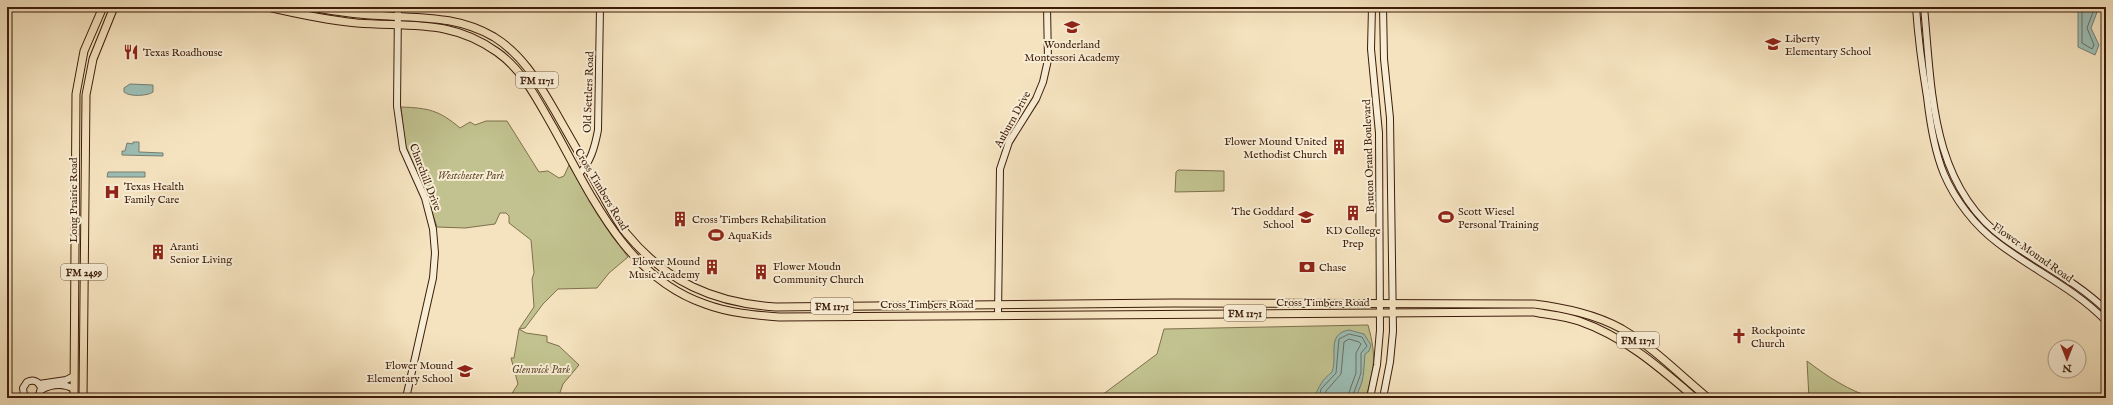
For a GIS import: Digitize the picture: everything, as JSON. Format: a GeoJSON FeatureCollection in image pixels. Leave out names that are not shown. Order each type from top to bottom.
{"type":"FeatureCollection","features":[{"type":"Feature","properties":{"kind":"main road","name":"Long Prairie Road"},"geometry":{"type":"LineString","coordinates":[[74,398],[76,228],[75,133],[77,81],[84,51],[103,7]]}},
{"type":"Feature","properties":{"kind":"main road","name":"Long Prairie Road"},"geometry":{"type":"LineString","coordinates":[[83,398],[86,95],[95,53],[114,7]]}},
{"type":"Feature","properties":{"kind":"main road","name":"Cross Timbers Road"},"geometry":{"type":"LineString","coordinates":[[268,7],[335,20],[444,28],[467,35],[498,53],[519,74],[529,87],[609,225],[620,241],[647,269],[679,292],[705,304],[739,312],[779,317],[1534,312],[1578,321],[1620,339],[1649,359],[1695,398]]}},
{"type":"Feature","properties":{"kind":"main road","name":"Cross Timbers Road"},"geometry":{"type":"LineString","coordinates":[[311,7],[360,14],[441,18],[459,22],[481,30],[512,51],[530,70],[626,233],[668,272],[683,283],[706,294],[740,303],[776,307],[1534,304],[1560,307],[1582,313],[1623,330],[1653,350],[1708,398]]}},
{"type":"Feature","properties":{"kind":"main road","name":"Churchill Drive"},"geometry":{"type":"LineString","coordinates":[[398,7],[397,106],[403,150],[426,204],[433,229],[435,254],[433,278],[406,398]]}},
{"type":"Feature","properties":{"kind":"main road","name":"Old Settlers Road"},"geometry":{"type":"LineString","coordinates":[[579,174],[587,166],[596,143],[598,130],[600,7]]}},
{"type":"Feature","properties":{"kind":"main road","name":"Auburn Drive"},"geometry":{"type":"LineString","coordinates":[[998,315],[1000,169],[1009,142],[1032,106],[1043,82],[1048,60],[1047,7]]}},
{"type":"Feature","properties":{"kind":"main road","name":"Bruton Orand Boulevard"},"geometry":{"type":"LineString","coordinates":[[1370,398],[1377,365],[1380,313],[1379,133],[1371,49],[1372,7]]}},
{"type":"Feature","properties":{"kind":"main road","name":"Bruton Orand Boulevard"},"geometry":{"type":"LineString","coordinates":[[1383,7],[1384,59],[1390,118],[1392,227],[1392,313],[1390,362],[1383,398]]}},
{"type":"Feature","properties":{"kind":"main road","name":"Flower Mound Road"},"geometry":{"type":"LineString","coordinates":[[1916,7],[1929,115],[1936,151],[1944,175],[1964,208],[1979,226],[1998,243],[2077,295],[2106,321]]}},
{"type":"Feature","properties":{"kind":"main road","name":"Flower Mound Road"},"geometry":{"type":"LineString","coordinates":[[1924,7],[1937,128],[1951,173],[1974,210],[1993,229],[2004,238],[2083,290],[2106,310]]}},
{"type":"Feature","properties":{"kind":"main road"},"geometry":{"type":"LineString","coordinates":[[529,87],[536,80]]}},
{"type":"Feature","properties":{"kind":"main road"},"geometry":{"type":"LineString","coordinates":[[1944,175],[1951,173]]}},
{"type":"Feature","properties":{"kind":"main road"},"geometry":{"type":"LineString","coordinates":[[1380,227],[1392,227]]}},
{"type":"Feature","properties":{"kind":"main road"},"geometry":{"type":"LineString","coordinates":[[76,228],[84,228]]}},
{"type":"Feature","properties":{"kind":"main road"},"geometry":{"type":"LineString","coordinates":[[1534,304],[1534,312]]}},
{"type":"Feature","properties":{"kind":"main road"},"geometry":{"type":"LineString","coordinates":[[75,316],[84,316]]}},
{"type":"Feature","properties":{"kind":"main road"},"geometry":{"type":"LineString","coordinates":[[40,387],[66,380],[74,376]]}},
{"type":"Feature","properties":{"kind":"main road"},"geometry":{"type":"LineString","coordinates":[[29,398],[23,392],[24,385],[32,380],[40,387],[62,385],[74,389]]}},
{"type":"Feature","properties":{"kind":"main road"},"geometry":{"type":"LineString","coordinates":[[35,398],[39,395],[40,387]]}},
{"type":"Feature","properties":{"kind":"green space","name":"Westchester Park"},"geometry":{"type":"Polygon","coordinates":[[[401,107],[419,108],[433,111],[446,117],[460,128],[470,122],[475,125],[486,121],[507,121],[539,172],[548,171],[559,178],[564,176],[569,165],[612,236],[628,257],[609,273],[597,288],[558,289],[543,304],[525,328],[519,329],[534,307],[532,279],[534,273],[531,240],[509,223],[509,216],[506,213],[500,213],[495,224],[465,228],[437,227],[428,200],[405,147],[401,107]]]}},
{"type":"Feature","properties":{"kind":"green space"},"geometry":{"type":"Polygon","coordinates":[[[1178,170],[1224,171],[1224,191],[1175,192],[1176,172],[1178,170]]]}},
{"type":"Feature","properties":{"kind":"green space"},"geometry":{"type":"Polygon","coordinates":[[[1368,325],[1373,346],[1373,370],[1366,398],[1098,398],[1157,354],[1164,329],[1368,325]]]}},
{"type":"Feature","properties":{"kind":"green space","name":"Glenwick Park"},"geometry":{"type":"Polygon","coordinates":[[[519,329],[526,333],[547,336],[547,342],[559,346],[579,365],[563,384],[558,398],[509,398],[518,384],[511,358],[514,358],[519,329]]]}},
{"type":"Feature","properties":{"kind":"green space"},"geometry":{"type":"Polygon","coordinates":[[[1807,361],[1839,383],[1856,392],[1874,398],[1809,398],[1807,361]]]}},
{"type":"Feature","properties":{"kind":"water"},"geometry":{"type":"Polygon","coordinates":[[[2078,7],[2099,7],[2091,28],[2099,45],[2095,55],[2078,47],[2078,7]]]}},
{"type":"Feature","properties":{"kind":"water"},"geometry":{"type":"Polygon","coordinates":[[[130,84],[153,85],[153,92],[138,95],[126,94],[124,92],[124,88],[130,84]]]}},
{"type":"Feature","properties":{"kind":"water"},"geometry":{"type":"Polygon","coordinates":[[[133,142],[139,142],[139,152],[163,153],[163,156],[122,155],[122,151],[125,151],[127,143],[133,144],[133,142]]]}},
{"type":"Feature","properties":{"kind":"water"},"geometry":{"type":"Polygon","coordinates":[[[108,172],[145,172],[145,177],[107,177],[108,172]]]}},
{"type":"Feature","properties":{"kind":"water"},"geometry":{"type":"Polygon","coordinates":[[[1349,330],[1364,334],[1371,345],[1369,351],[1365,354],[1362,381],[1355,398],[1314,398],[1325,378],[1332,372],[1334,365],[1334,346],[1337,336],[1342,332],[1349,330]]]}},
{"type":"Feature","properties":{"kind":"place","name":"Wonderland Montessori Academy"},"geometry":{"type":"Point","coordinates":[1072,27]}},
{"type":"Feature","properties":{"kind":"place","name":"Liberty Elementary School"},"geometry":{"type":"Point","coordinates":[1773,44]}},
{"type":"Feature","properties":{"kind":"place","name":"Texas Roadhouse"},"geometry":{"type":"Point","coordinates":[131,52]}},
{"type":"Feature","properties":{"kind":"place","name":"Flower Mound United Methodist Church"},"geometry":{"type":"Point","coordinates":[1339,147]}},
{"type":"Feature","properties":{"kind":"place","name":"Texas Health Family Care"},"geometry":{"type":"Point","coordinates":[112,192]}},
{"type":"Feature","properties":{"kind":"place","name":"KD College Prep"},"geometry":{"type":"Point","coordinates":[1353,213]}},
{"type":"Feature","properties":{"kind":"place","name":"The Goddard School"},"geometry":{"type":"Point","coordinates":[1306,217]}},
{"type":"Feature","properties":{"kind":"place","name":"Scott Wiesel Personal Training"},"geometry":{"type":"Point","coordinates":[1446,217]}},
{"type":"Feature","properties":{"kind":"place","name":"Cross Timbers Rehabilitation"},"geometry":{"type":"Point","coordinates":[680,219]}},
{"type":"Feature","properties":{"kind":"place","name":"AquaKids"},"geometry":{"type":"Point","coordinates":[716,235]}},
{"type":"Feature","properties":{"kind":"place","name":"Aranti Senior Living"},"geometry":{"type":"Point","coordinates":[158,252]}},
{"type":"Feature","properties":{"kind":"place","name":"Flower Mound Music Academy"},"geometry":{"type":"Point","coordinates":[712,267]}},
{"type":"Feature","properties":{"kind":"place","name":"Chase"},"geometry":{"type":"Point","coordinates":[1307,267]}},
{"type":"Feature","properties":{"kind":"place","name":"Flower Moudn Community Church"},"geometry":{"type":"Point","coordinates":[761,272]}},
{"type":"Feature","properties":{"kind":"place","name":"Rockpointe Church"},"geometry":{"type":"Point","coordinates":[1739,336]}},
{"type":"Feature","properties":{"kind":"place","name":"Flower Mound Elementary School"},"geometry":{"type":"Point","coordinates":[465,371]}}]}
